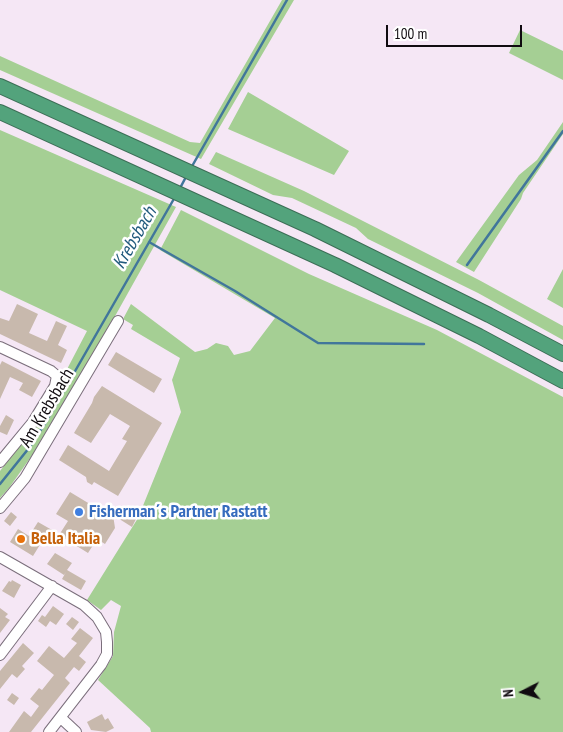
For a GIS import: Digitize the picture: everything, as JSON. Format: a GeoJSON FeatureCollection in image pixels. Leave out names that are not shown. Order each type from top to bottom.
{"type":"FeatureCollection","features":[{"type":"Feature","properties":{"kind":"highway"},"geometry":{"type":"LineString","coordinates":[[0,86],[315,229],[481,310],[563,354]]}},
{"type":"Feature","properties":{"kind":"highway"},"geometry":{"type":"LineString","coordinates":[[0,112],[335,265],[479,336],[563,381]]}},
{"type":"Feature","properties":{"kind":"street","name":"Am Krebsbach"},"geometry":{"type":"LineString","coordinates":[[0,508],[25,478],[118,321]]}},
{"type":"Feature","properties":{"kind":"street"},"geometry":{"type":"LineString","coordinates":[[0,346],[55,373],[57,376],[57,381],[33,422],[4,452],[0,462]]}},
{"type":"Feature","properties":{"kind":"street"},"geometry":{"type":"LineString","coordinates":[[0,557],[84,605],[97,617],[106,632],[107,654],[102,665],[49,732]]}},
{"type":"Feature","properties":{"kind":"street"},"geometry":{"type":"LineString","coordinates":[[0,655],[52,586]]}},
{"type":"Feature","properties":{"kind":"street"},"geometry":{"type":"LineString","coordinates":[[61,718],[76,732]]}},
{"type":"Feature","properties":{"kind":"green space"},"geometry":{"type":"Polygon","coordinates":[[[282,0],[294,0],[201,159],[0,70],[0,56],[190,142],[200,143],[282,0]]]}},
{"type":"Feature","properties":{"kind":"green space"},"geometry":{"type":"Polygon","coordinates":[[[520,30],[563,51],[563,80],[509,53],[520,30]]]}},
{"type":"Feature","properties":{"kind":"green space"},"geometry":{"type":"Polygon","coordinates":[[[248,92],[349,151],[334,175],[228,129],[248,92]]]}},
{"type":"Feature","properties":{"kind":"green space"},"geometry":{"type":"Polygon","coordinates":[[[563,122],[563,134],[523,193],[474,272],[456,262],[519,175],[537,160],[563,122]]]}},
{"type":"Feature","properties":{"kind":"green space"},"geometry":{"type":"Polygon","coordinates":[[[0,130],[176,207],[114,318],[33,454],[0,498],[0,471],[42,417],[87,331],[0,290],[0,130]]]}},
{"type":"Feature","properties":{"kind":"green space"},"geometry":{"type":"Polygon","coordinates":[[[216,152],[304,191],[479,280],[563,326],[563,340],[478,293],[368,239],[356,228],[292,198],[273,195],[209,164],[216,152]]]}},
{"type":"Feature","properties":{"kind":"green space"},"geometry":{"type":"Polygon","coordinates":[[[181,210],[309,274],[437,330],[563,397],[563,732],[151,732],[150,728],[98,680],[113,656],[114,632],[121,606],[111,600],[101,610],[87,600],[138,518],[181,412],[172,380],[180,358],[131,329],[133,325],[123,319],[131,304],[195,352],[207,349],[216,343],[228,346],[234,355],[250,351],[275,318],[160,250],[181,210]]]}},
{"type":"Feature","properties":{"kind":"green space"},"geometry":{"type":"Polygon","coordinates":[[[563,269],[563,308],[547,299],[563,269]]]}},
{"type":"Feature","properties":{"kind":"building"},"geometry":{"type":"Polygon","coordinates":[[[17,304],[38,314],[29,333],[47,341],[56,321],[67,326],[58,345],[67,350],[61,363],[0,334],[0,318],[9,321],[17,304]]]}},
{"type":"Feature","properties":{"kind":"building"},"geometry":{"type":"Polygon","coordinates":[[[116,352],[162,379],[154,393],[108,365],[116,352]]]}},
{"type":"Feature","properties":{"kind":"building"},"geometry":{"type":"Polygon","coordinates":[[[2,361],[41,381],[32,397],[19,390],[23,383],[10,377],[0,399],[0,365],[2,361]]]}},
{"type":"Feature","properties":{"kind":"building"},"geometry":{"type":"Polygon","coordinates":[[[102,386],[162,423],[118,496],[94,482],[92,485],[87,482],[86,477],[59,460],[68,445],[109,471],[127,441],[122,439],[130,426],[110,414],[91,443],[74,433],[102,386]]]}},
{"type":"Feature","properties":{"kind":"building"},"geometry":{"type":"Polygon","coordinates":[[[6,415],[14,420],[7,435],[0,432],[0,426],[6,415]]]}},
{"type":"Feature","properties":{"kind":"building"},"geometry":{"type":"Polygon","coordinates":[[[70,492],[108,515],[114,506],[136,519],[132,527],[113,515],[115,528],[105,544],[97,539],[88,553],[59,535],[68,521],[56,514],[70,492]]]}},
{"type":"Feature","properties":{"kind":"building"},"geometry":{"type":"Polygon","coordinates":[[[11,512],[17,517],[10,526],[4,521],[11,512]]]}},
{"type":"Feature","properties":{"kind":"building"},"geometry":{"type":"Polygon","coordinates":[[[38,522],[59,534],[55,541],[46,535],[33,556],[10,542],[18,529],[29,536],[38,522]]]}},
{"type":"Feature","properties":{"kind":"building"},"geometry":{"type":"Polygon","coordinates":[[[55,553],[72,563],[67,570],[86,581],[81,590],[62,579],[66,572],[64,575],[47,564],[55,553]]]}},
{"type":"Feature","properties":{"kind":"building"},"geometry":{"type":"Polygon","coordinates":[[[12,580],[21,585],[14,598],[2,591],[9,581],[11,582],[12,580]]]}},
{"type":"Feature","properties":{"kind":"building"},"geometry":{"type":"Polygon","coordinates":[[[53,606],[64,614],[56,625],[50,621],[46,627],[38,621],[42,615],[45,617],[53,606]]]}},
{"type":"Feature","properties":{"kind":"building"},"geometry":{"type":"Polygon","coordinates":[[[0,608],[8,614],[5,617],[10,620],[0,633],[0,608]]]}},
{"type":"Feature","properties":{"kind":"building"},"geometry":{"type":"Polygon","coordinates":[[[72,617],[79,622],[73,630],[66,624],[72,617]]]}},
{"type":"Feature","properties":{"kind":"building"},"geometry":{"type":"Polygon","coordinates":[[[80,628],[93,638],[79,656],[86,662],[79,671],[74,667],[65,678],[70,683],[31,732],[9,732],[24,711],[31,717],[39,706],[30,699],[39,688],[42,690],[54,675],[37,661],[49,646],[64,658],[77,643],[71,639],[80,628]]]}},
{"type":"Feature","properties":{"kind":"building"},"geometry":{"type":"Polygon","coordinates":[[[23,643],[34,653],[22,666],[25,669],[17,678],[12,674],[0,689],[0,671],[23,643]]]}},
{"type":"Feature","properties":{"kind":"building"},"geometry":{"type":"Polygon","coordinates":[[[12,693],[19,698],[14,705],[7,700],[12,693]]]}},
{"type":"Feature","properties":{"kind":"building"},"geometry":{"type":"Polygon","coordinates":[[[102,714],[105,720],[108,718],[114,728],[106,732],[91,730],[87,722],[102,714]]]}},
{"type":"Feature","properties":{"kind":"waterway","name":"Krebsbach"},"geometry":{"type":"LineString","coordinates":[[191,168],[287,0]]}},
{"type":"Feature","properties":{"kind":"waterway"},"geometry":{"type":"LineString","coordinates":[[467,265],[563,131]]}},
{"type":"Feature","properties":{"kind":"waterway","name":"Krebsbach"},"geometry":{"type":"LineString","coordinates":[[179,190],[187,175]]}},
{"type":"Feature","properties":{"kind":"waterway","name":"Krebsbach"},"geometry":{"type":"LineString","coordinates":[[0,484],[29,448],[47,420],[175,197]]}},
{"type":"Feature","properties":{"kind":"waterway"},"geometry":{"type":"LineString","coordinates":[[149,242],[235,291],[318,343],[424,344]]}},
{"type":"Feature","properties":{"kind":"place","name":"Fisherman´s Partner Rastatt"},"geometry":{"type":"Point","coordinates":[79,512]}},
{"type":"Feature","properties":{"kind":"place","name":"Bella Italia"},"geometry":{"type":"Point","coordinates":[21,539]}}]}
